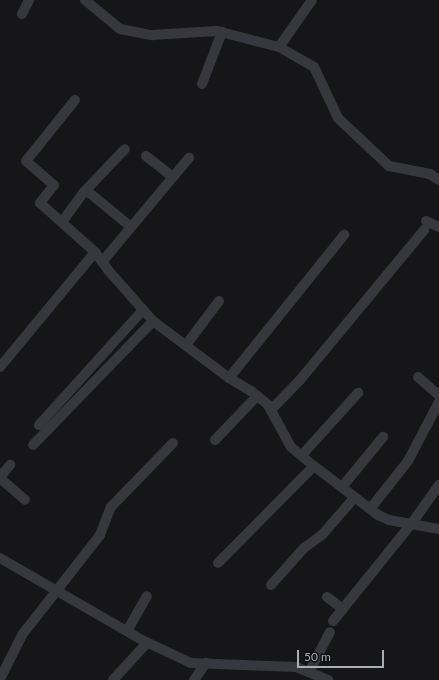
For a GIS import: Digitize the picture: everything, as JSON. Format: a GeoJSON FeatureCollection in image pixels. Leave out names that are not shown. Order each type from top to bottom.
{"type":"FeatureCollection","features":[{"type":"Feature","properties":{"kind":"street"},"geometry":{"type":"LineString","coordinates":[[22,14],[29,0]]}},
{"type":"Feature","properties":{"kind":"street"},"geometry":{"type":"LineString","coordinates":[[86,0],[120,29],[152,36],[217,31],[279,47],[314,67],[338,118],[389,166],[430,174],[439,180]]}},
{"type":"Feature","properties":{"kind":"street"},"geometry":{"type":"LineString","coordinates":[[279,47],[312,0]]}},
{"type":"Feature","properties":{"kind":"street"},"geometry":{"type":"LineString","coordinates":[[202,84],[222,32]]}},
{"type":"Feature","properties":{"kind":"street"},"geometry":{"type":"LineString","coordinates":[[75,100],[26,161],[54,185],[40,203],[95,252],[153,321],[228,378],[257,396],[271,410],[291,447],[314,466],[378,515],[389,520],[412,522],[439,529]]}},
{"type":"Feature","properties":{"kind":"street"},"geometry":{"type":"LineString","coordinates":[[62,222],[86,190],[125,149]]}},
{"type":"Feature","properties":{"kind":"street"},"geometry":{"type":"LineString","coordinates":[[146,156],[173,177]]}},
{"type":"Feature","properties":{"kind":"street"},"geometry":{"type":"LineString","coordinates":[[102,262],[189,158]]}},
{"type":"Feature","properties":{"kind":"street"},"geometry":{"type":"LineString","coordinates":[[86,190],[131,227]]}},
{"type":"Feature","properties":{"kind":"street"},"geometry":{"type":"LineString","coordinates":[[271,410],[300,380],[425,226],[439,227]]}},
{"type":"Feature","properties":{"kind":"street"},"geometry":{"type":"LineString","coordinates":[[228,378],[344,235]]}},
{"type":"Feature","properties":{"kind":"street"},"geometry":{"type":"LineString","coordinates":[[0,368],[95,252]]}},
{"type":"Feature","properties":{"kind":"street"},"geometry":{"type":"LineString","coordinates":[[186,345],[219,301]]}},
{"type":"Feature","properties":{"kind":"street"},"geometry":{"type":"LineString","coordinates":[[39,425],[143,310]]}},
{"type":"Feature","properties":{"kind":"street"},"geometry":{"type":"LineString","coordinates":[[33,445],[153,321]]}},
{"type":"Feature","properties":{"kind":"street"},"geometry":{"type":"LineString","coordinates":[[418,377],[439,395]]}},
{"type":"Feature","properties":{"kind":"street"},"geometry":{"type":"LineString","coordinates":[[302,455],[358,393]]}},
{"type":"Feature","properties":{"kind":"street"},"geometry":{"type":"LineString","coordinates":[[215,440],[257,396]]}},
{"type":"Feature","properties":{"kind":"street"},"geometry":{"type":"LineString","coordinates":[[370,509],[408,461],[439,402]]}},
{"type":"Feature","properties":{"kind":"street"},"geometry":{"type":"LineString","coordinates":[[342,487],[383,437]]}},
{"type":"Feature","properties":{"kind":"street"},"geometry":{"type":"LineString","coordinates":[[0,679],[22,635],[100,535],[111,507],[173,443]]}},
{"type":"Feature","properties":{"kind":"street"},"geometry":{"type":"LineString","coordinates":[[10,465],[0,477],[25,500]]}},
{"type":"Feature","properties":{"kind":"street"},"geometry":{"type":"LineString","coordinates":[[218,563],[314,466]]}},
{"type":"Feature","properties":{"kind":"street"},"geometry":{"type":"LineString","coordinates":[[309,672],[332,626],[343,609],[412,522],[439,485]]}},
{"type":"Feature","properties":{"kind":"street"},"geometry":{"type":"LineString","coordinates":[[271,585],[304,548],[322,535],[354,498]]}},
{"type":"Feature","properties":{"kind":"street"},"geometry":{"type":"LineString","coordinates":[[0,558],[58,590],[147,643],[191,663],[296,667],[329,680]]}},
{"type":"Feature","properties":{"kind":"street"},"geometry":{"type":"LineString","coordinates":[[127,631],[147,596]]}},
{"type":"Feature","properties":{"kind":"street"},"geometry":{"type":"LineString","coordinates":[[327,597],[343,609]]}},
{"type":"Feature","properties":{"kind":"street"},"geometry":{"type":"LineString","coordinates":[[113,680],[147,643]]}},
{"type":"Feature","properties":{"kind":"street"},"geometry":{"type":"LineString","coordinates":[[194,680],[206,663]]}}]}
